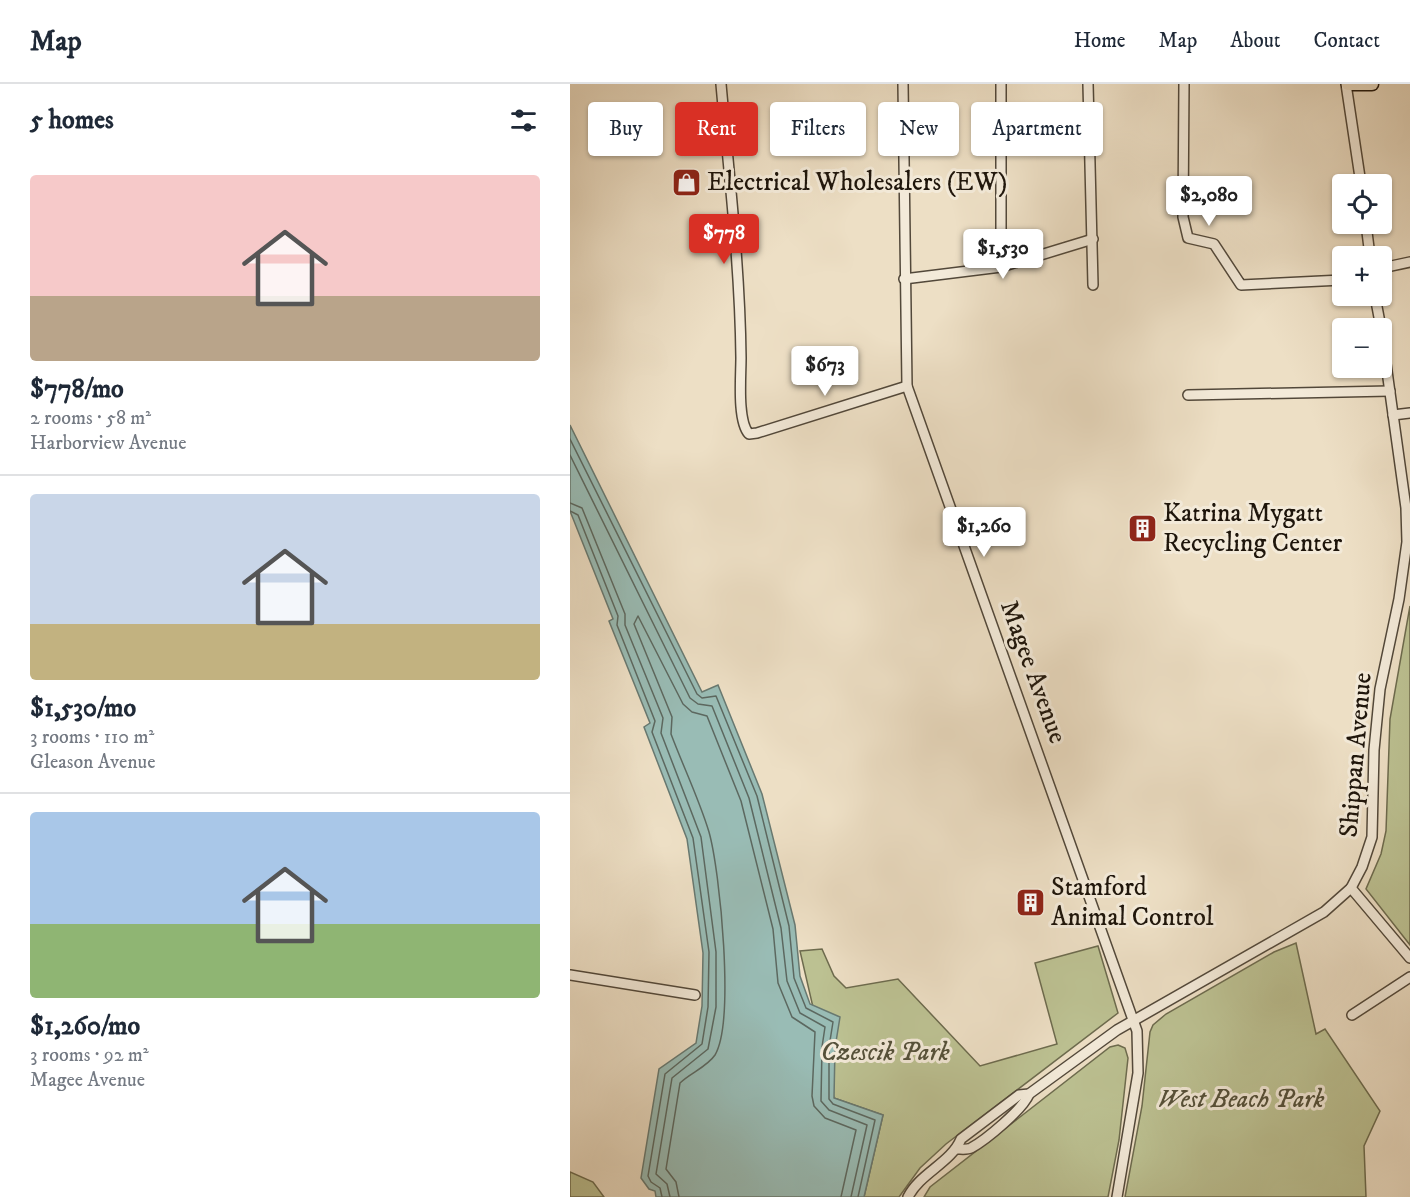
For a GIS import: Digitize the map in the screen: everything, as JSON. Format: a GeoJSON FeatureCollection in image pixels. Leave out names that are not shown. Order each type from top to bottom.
{"type":"FeatureCollection","features":[{"type":"Feature","properties":{"kind":"main road"},"geometry":{"type":"LineString","coordinates":[[1347,84],[1372,84]]}},
{"type":"Feature","properties":{"kind":"street"},"geometry":{"type":"LineString","coordinates":[[721,84],[740,292],[742,411],[749,434],[907,386]]}},
{"type":"Feature","properties":{"kind":"street","name":"Magee Avenue"},"geometry":{"type":"LineString","coordinates":[[903,84],[904,279],[909,358],[907,386],[1134,1020]]}},
{"type":"Feature","properties":{"kind":"street"},"geometry":{"type":"LineString","coordinates":[[1001,84],[1001,267]]}},
{"type":"Feature","properties":{"kind":"street"},"geometry":{"type":"LineString","coordinates":[[1088,84],[1093,285]]}},
{"type":"Feature","properties":{"kind":"street"},"geometry":{"type":"LineString","coordinates":[[1184,84],[1183,217],[1188,238],[1214,244],[1241,285],[1332,280]]}},
{"type":"Feature","properties":{"kind":"street"},"geometry":{"type":"LineString","coordinates":[[1347,84],[1360,174]]}},
{"type":"Feature","properties":{"kind":"street"},"geometry":{"type":"LineString","coordinates":[[904,279],[1001,267],[1093,239]]}},
{"type":"Feature","properties":{"kind":"street"},"geometry":{"type":"LineString","coordinates":[[1392,266],[1410,262]]}},
{"type":"Feature","properties":{"kind":"street","name":"Shippan Avenue"},"geometry":{"type":"LineString","coordinates":[[909,1197],[926,1175],[957,1149],[961,1139],[1019,1095],[1029,1094],[1134,1020],[1303,926],[1332,906],[1351,888],[1366,858],[1372,837],[1374,750],[1380,689],[1399,599],[1407,542],[1406,508],[1388,378]]}},
{"type":"Feature","properties":{"kind":"street"},"geometry":{"type":"LineString","coordinates":[[1188,395],[1390,391]]}},
{"type":"Feature","properties":{"kind":"street"},"geometry":{"type":"LineString","coordinates":[[1394,415],[1410,413]]}},
{"type":"Feature","properties":{"kind":"street"},"geometry":{"type":"LineString","coordinates":[[1351,888],[1410,958]]}},
{"type":"Feature","properties":{"kind":"street"},"geometry":{"type":"LineString","coordinates":[[570,975],[695,995]]}},
{"type":"Feature","properties":{"kind":"street"},"geometry":{"type":"LineString","coordinates":[[1352,1015],[1410,977]]}},
{"type":"Feature","properties":{"kind":"street"},"geometry":{"type":"LineString","coordinates":[[1117,1197],[1138,1073],[1138,1041],[1134,1020]]}},
{"type":"Feature","properties":{"kind":"green space"},"geometry":{"type":"Polygon","coordinates":[[[1410,606],[1410,945],[1366,889],[1381,854],[1386,831],[1390,719],[1410,606]]]}},
{"type":"Feature","properties":{"kind":"green space","name":"West Beach Park"},"geometry":{"type":"Polygon","coordinates":[[[1296,943],[1316,1034],[1325,1029],[1380,1111],[1364,1146],[1366,1197],[1125,1197],[1142,1106],[1150,1032],[1153,1025],[1166,1014],[1274,952],[1296,943]]]}},
{"type":"Feature","properties":{"kind":"green space","name":"Czescik Park"},"geometry":{"type":"Polygon","coordinates":[[[1098,946],[1118,1013],[946,1144],[920,1168],[899,1197],[864,1197],[883,1115],[834,1098],[800,951],[822,949],[834,976],[846,988],[898,979],[980,1066],[1057,1044],[1035,963],[1098,946]]]}},
{"type":"Feature","properties":{"kind":"green space"},"geometry":{"type":"Polygon","coordinates":[[[1118,1045],[1125,1048],[1128,1058],[1119,1140],[1108,1197],[924,1197],[930,1187],[1110,1047],[1118,1045]]]}},
{"type":"Feature","properties":{"kind":"green space"},"geometry":{"type":"Polygon","coordinates":[[[570,1172],[593,1182],[604,1197],[570,1197],[570,1172]]]}},
{"type":"Feature","properties":{"kind":"water"},"geometry":{"type":"Polygon","coordinates":[[[570,425],[702,692],[718,685],[762,794],[795,925],[800,976],[810,1004],[840,1017],[835,1048],[834,1098],[883,1115],[864,1197],[656,1197],[655,1191],[649,1189],[641,1178],[659,1069],[696,1043],[702,1006],[703,953],[687,839],[644,727],[650,723],[609,621],[613,619],[570,511],[570,425]]]}},
{"type":"Feature","properties":{"kind":"place","name":"Electrical Wholesalers (EW)"},"geometry":{"type":"Point","coordinates":[686,182]}},
{"type":"Feature","properties":{"kind":"place","name":"Katrina Mygatt Recycling Center"},"geometry":{"type":"Point","coordinates":[1142,528]}},
{"type":"Feature","properties":{"kind":"place","name":"Stamford Animal Control"},"geometry":{"type":"Point","coordinates":[1030,902]}}]}
